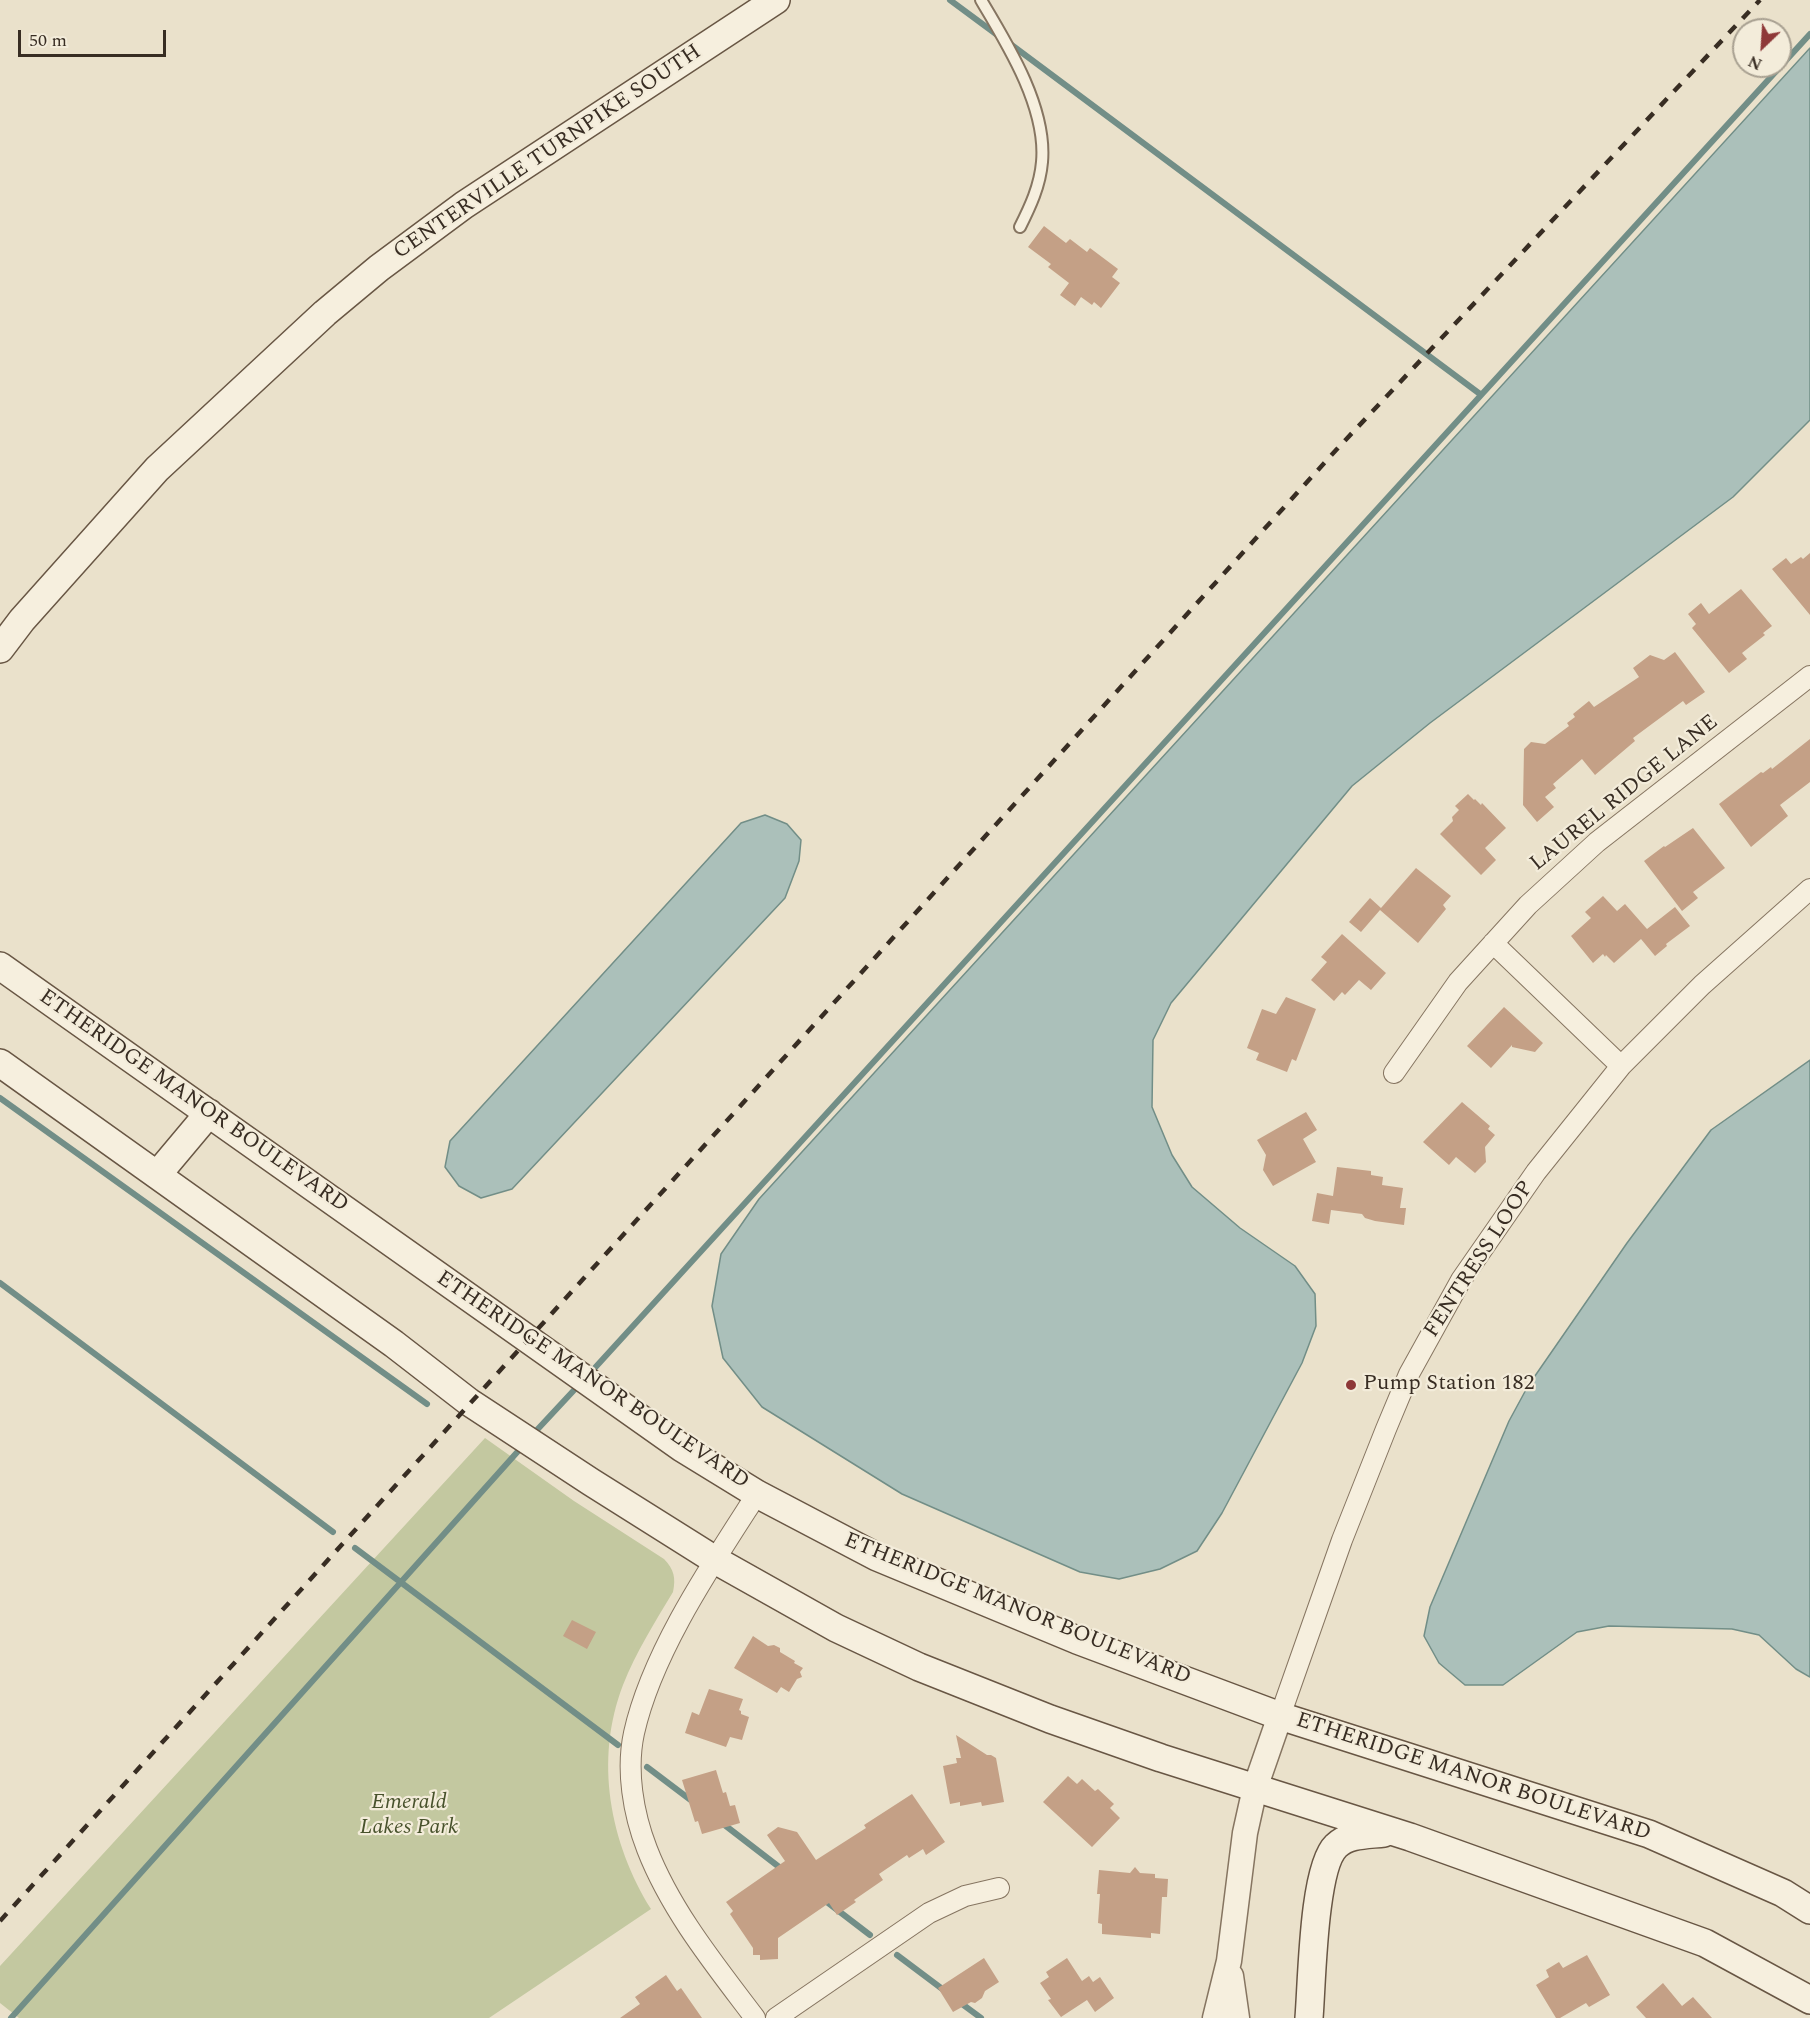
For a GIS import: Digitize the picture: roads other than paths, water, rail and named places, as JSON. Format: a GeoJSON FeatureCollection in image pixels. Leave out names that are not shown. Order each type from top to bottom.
{"type":"FeatureCollection","features":[{"type":"Feature","properties":{"kind":"main road","name":"CENTERVILLE TURNPIKE SOUTH"},"geometry":{"type":"LineString","coordinates":[[0,649],[22,620],[157,469],[325,313],[379,268],[464,205],[776,0]]}},
{"type":"Feature","properties":{"kind":"main road","name":"ETHERIDGE MANOR BOULEVARD"},"geometry":{"type":"LineString","coordinates":[[0,966],[682,1448],[757,1494],[877,1557],[1077,1640],[1280,1716],[1649,1834],[1783,1893],[1810,1910]]}},
{"type":"Feature","properties":{"kind":"main road"},"geometry":{"type":"LineString","coordinates":[[0,1063],[394,1344],[469,1402],[715,1560],[836,1628],[919,1667],[1050,1719],[1393,1832],[1706,1943],[1810,2000]]}},
{"type":"Feature","properties":{"kind":"main road"},"geometry":{"type":"LineString","coordinates":[[157,1175],[208,1113]]}},
{"type":"Feature","properties":{"kind":"main road"},"geometry":{"type":"LineString","coordinates":[[1309,2018],[1319,1898],[1326,1860],[1335,1846],[1348,1838],[1393,1832]]}},
{"type":"Feature","properties":{"kind":"street","name":"LAUREL RIDGE LANE"},"geometry":{"type":"LineString","coordinates":[[1394,1073],[1458,982],[1528,905],[1597,842],[1810,676]]}},
{"type":"Feature","properties":{"kind":"street","name":"FENTRESS LOOP"},"geometry":{"type":"LineString","coordinates":[[1215,2018],[1229,1961],[1245,1833],[1255,1788],[1342,1540],[1409,1374],[1461,1280],[1536,1172],[1621,1066],[1702,985],[1810,890]]}},
{"type":"Feature","properties":{"kind":"street"},"geometry":{"type":"LineString","coordinates":[[1493,943],[1621,1066]]}},
{"type":"Feature","properties":{"kind":"street"},"geometry":{"type":"LineString","coordinates":[[754,2018],[668,1893],[647,1849],[635,1812],[631,1775],[634,1734],[646,1693],[669,1642],[715,1560],[757,1494]]}},
{"type":"Feature","properties":{"kind":"street"},"geometry":{"type":"LineString","coordinates":[[779,2017],[929,1913],[965,1896],[999,1888]]}},
{"type":"Feature","properties":{"kind":"street","name":"FENTRESS LOOP"},"geometry":{"type":"LineString","coordinates":[[1229,1961],[1237,2018]]}},
{"type":"Feature","properties":{"kind":"lane"},"geometry":{"type":"LineString","coordinates":[[981,0],[997,26],[1025,83],[1040,123],[1042,162],[1034,199],[1020,227]]}},
{"type":"Feature","properties":{"kind":"water"},"geometry":{"type":"Polygon","coordinates":[[[1810,48],[1810,420],[1733,497],[1430,723],[1352,786],[1171,1003],[1153,1040],[1152,1107],[1172,1155],[1192,1187],[1240,1228],[1295,1266],[1315,1294],[1316,1326],[1302,1363],[1222,1513],[1197,1551],[1160,1569],[1119,1579],[1080,1572],[902,1494],[762,1407],[723,1358],[712,1306],[721,1254],[759,1199],[1783,78],[1792,78],[1792,68],[1810,48]]]}},
{"type":"Feature","properties":{"kind":"water"},"geometry":{"type":"Polygon","coordinates":[[[765,815],[787,824],[801,840],[799,861],[785,898],[512,1189],[481,1198],[459,1186],[445,1167],[450,1141],[741,823],[765,815]]]}},
{"type":"Feature","properties":{"kind":"water"},"geometry":{"type":"Polygon","coordinates":[[[1810,1060],[1810,1677],[1796,1669],[1759,1635],[1732,1629],[1609,1626],[1577,1632],[1503,1685],[1465,1685],[1439,1663],[1424,1636],[1430,1607],[1509,1421],[1528,1386],[1627,1243],[1711,1130],[1810,1060]]]}},
{"type":"Feature","properties":{"kind":"waterway"},"geometry":{"type":"LineString","coordinates":[[950,0],[1000,37]]}},
{"type":"Feature","properties":{"kind":"waterway"},"geometry":{"type":"LineString","coordinates":[[592,1371],[1810,34]]}},
{"type":"Feature","properties":{"kind":"waterway"},"geometry":{"type":"LineString","coordinates":[[1009,43],[1480,394]]}},
{"type":"Feature","properties":{"kind":"waterway"},"geometry":{"type":"LineString","coordinates":[[0,1098],[427,1404]]}},
{"type":"Feature","properties":{"kind":"waterway"},"geometry":{"type":"LineString","coordinates":[[0,1283],[333,1532]]}},
{"type":"Feature","properties":{"kind":"waterway"},"geometry":{"type":"LineString","coordinates":[[536,1431],[576,1388]]}},
{"type":"Feature","properties":{"kind":"waterway"},"geometry":{"type":"LineString","coordinates":[[11,2018],[520,1449]]}},
{"type":"Feature","properties":{"kind":"waterway"},"geometry":{"type":"LineString","coordinates":[[355,1548],[618,1745]]}},
{"type":"Feature","properties":{"kind":"waterway"},"geometry":{"type":"LineString","coordinates":[[647,1767],[692,1801]]}},
{"type":"Feature","properties":{"kind":"waterway"},"geometry":{"type":"LineString","coordinates":[[722,1823],[783,1870]]}},
{"type":"Feature","properties":{"kind":"waterway"},"geometry":{"type":"LineString","coordinates":[[823,1899],[870,1935]]}},
{"type":"Feature","properties":{"kind":"waterway"},"geometry":{"type":"LineString","coordinates":[[897,1955],[945,1991]]}},
{"type":"Feature","properties":{"kind":"waterway"},"geometry":{"type":"LineString","coordinates":[[958,2001],[981,2018]]}},
{"type":"Feature","properties":{"kind":"railway"},"geometry":{"type":"LineString","coordinates":[[0,1921],[1337,449],[1760,0]]}},
{"type":"Feature","properties":{"kind":"place","name":"Pump Station 182"},"geometry":{"type":"Point","coordinates":[1351,1385]}},
{"type":"Feature","properties":{"kind":"park label","name":"Emerald Lakes Park"},"geometry":{"type":"Point","coordinates":[409,1817]}}]}
